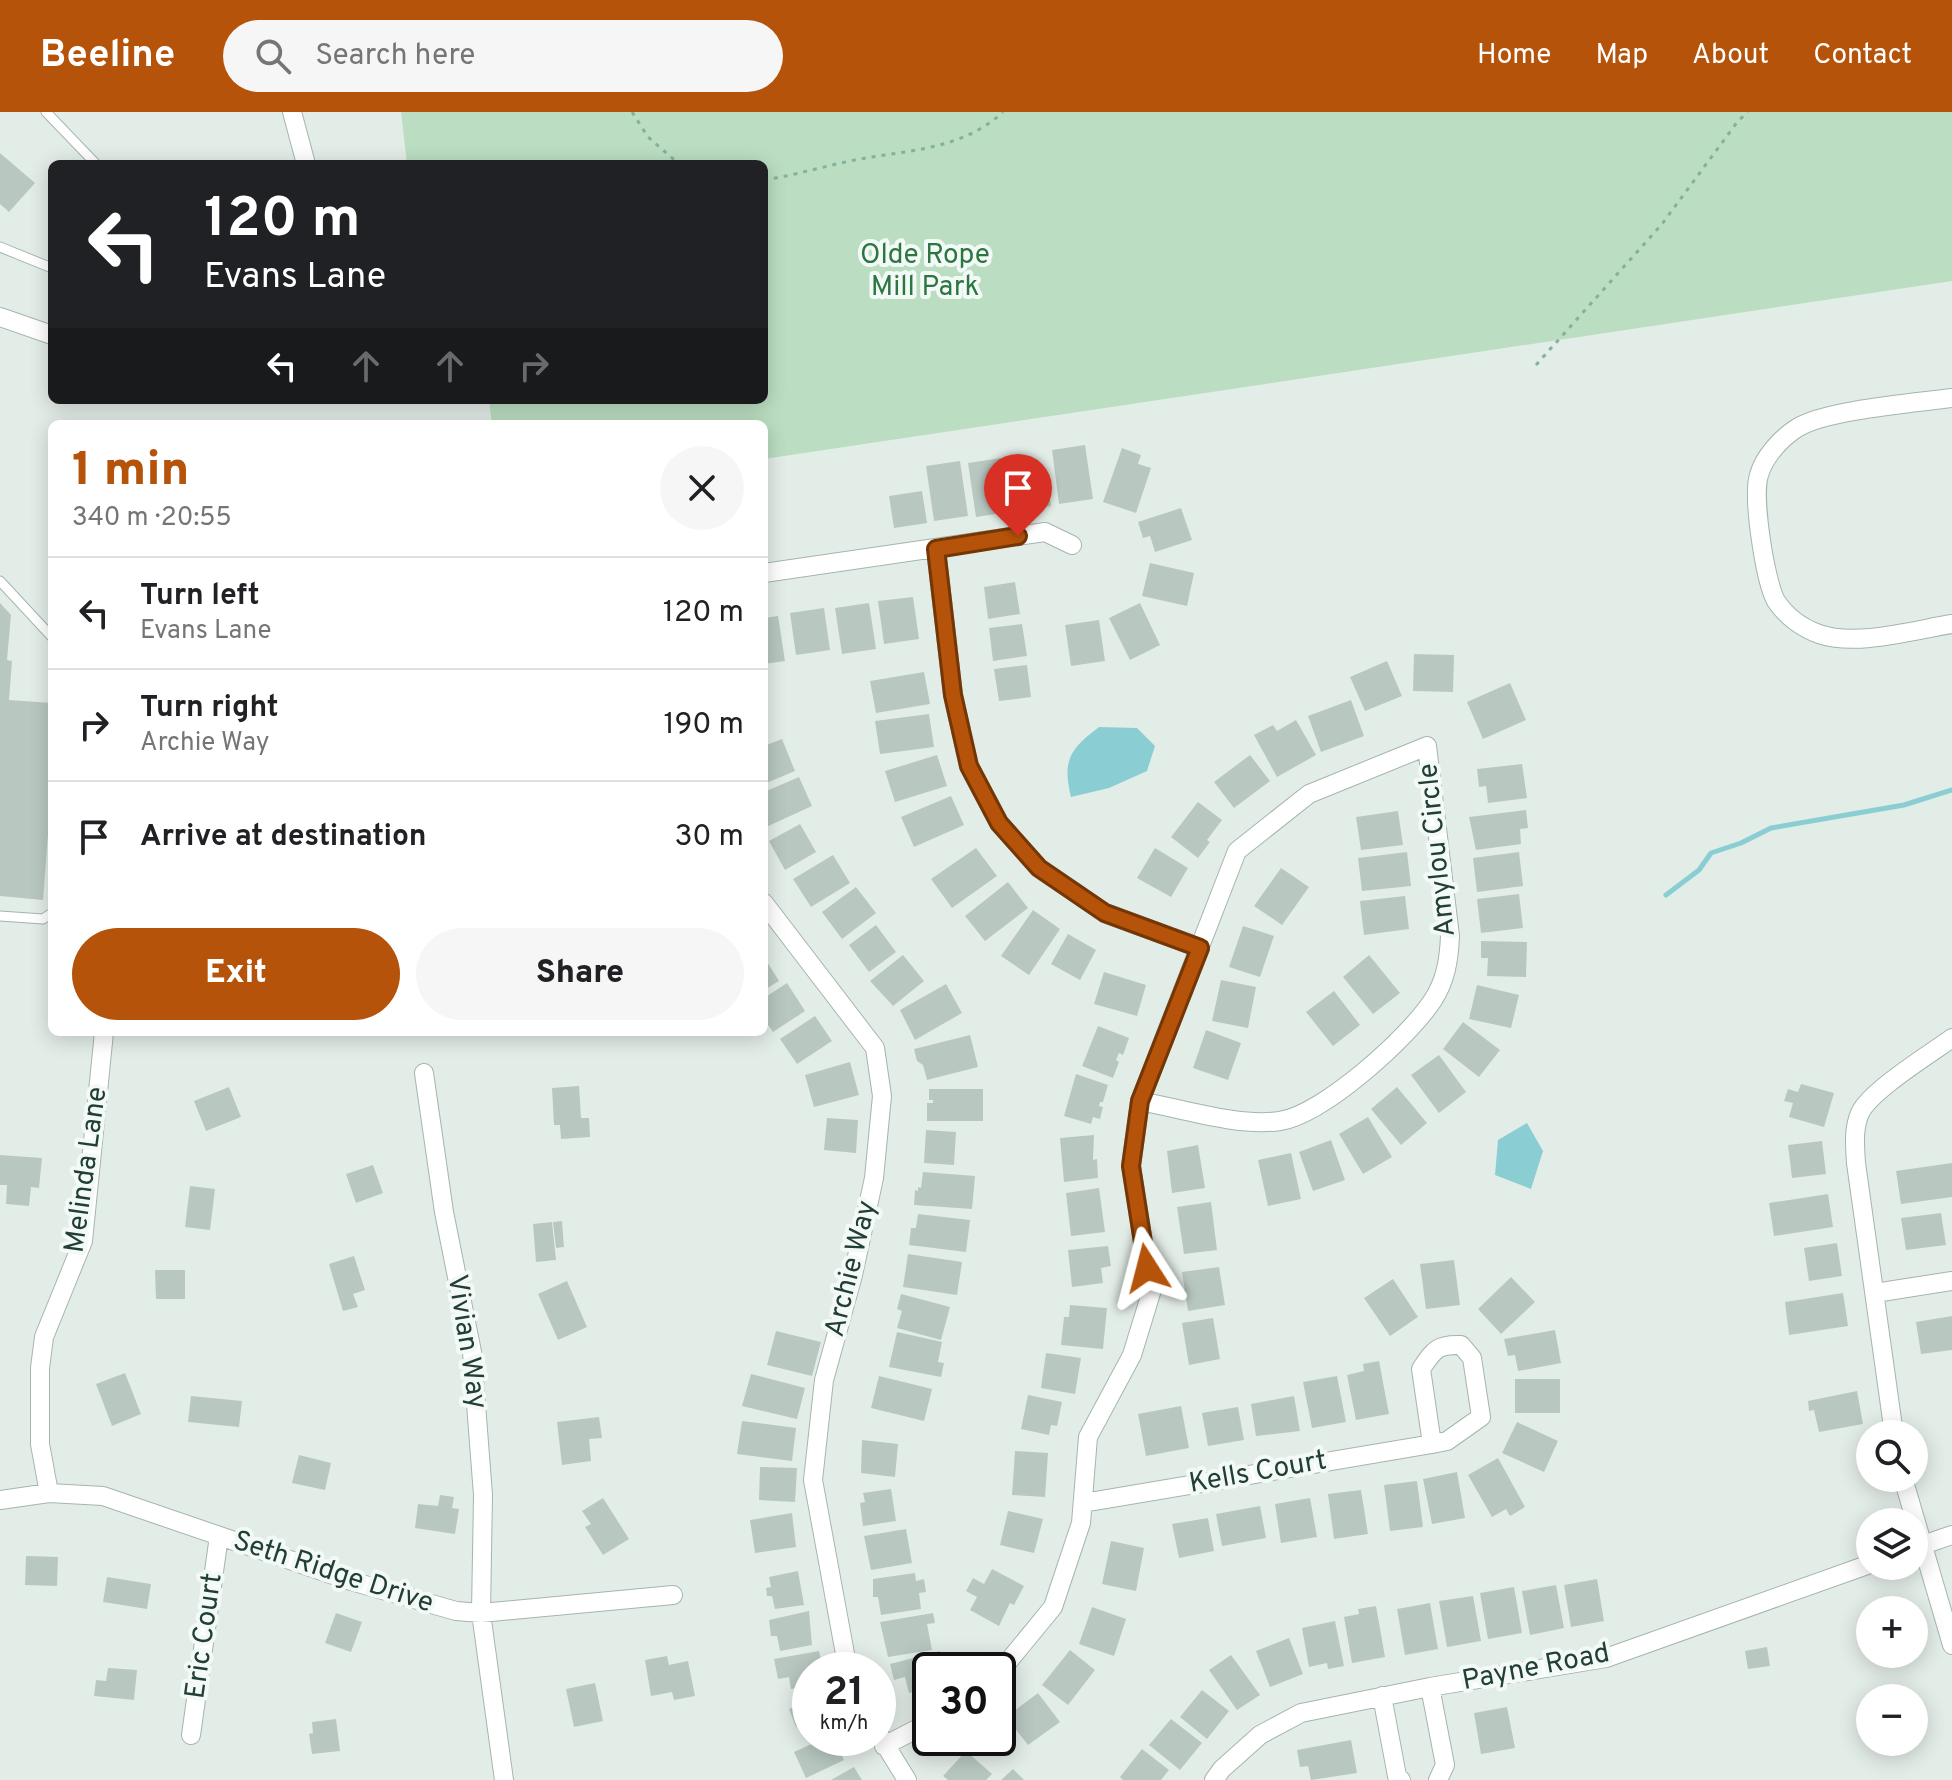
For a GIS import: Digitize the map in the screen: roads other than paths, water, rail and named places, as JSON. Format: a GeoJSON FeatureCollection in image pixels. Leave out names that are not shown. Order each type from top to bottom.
{"type":"FeatureCollection","features":[{"type":"Feature","properties":{"kind":"street"},"geometry":{"type":"LineString","coordinates":[[292,112],[305,160]]}},
{"type":"Feature","properties":{"kind":"street"},"geometry":{"type":"LineString","coordinates":[[0,317],[48,334]]}},
{"type":"Feature","properties":{"kind":"street"},"geometry":{"type":"LineString","coordinates":[[1952,398],[1821,418],[1798,427],[1776,445],[1759,474],[1756,496],[1767,579],[1777,601],[1796,622],[1837,638],[1861,638],[1952,624]]}},
{"type":"Feature","properties":{"kind":"street"},"geometry":{"type":"LineString","coordinates":[[768,572],[1045,532],[1072,545]]}},
{"type":"Feature","properties":{"kind":"street"},"geometry":{"type":"LineString","coordinates":[[936,549],[953,695],[969,766],[999,823],[1039,868],[1105,913],[1200,948]]}},
{"type":"Feature","properties":{"kind":"street","name":"Amylou Circle"},"geometry":{"type":"LineString","coordinates":[[1016,1652],[1053,1607],[1081,1523],[1088,1437],[1132,1355],[1151,1293],[1131,1166],[1140,1101],[1237,851],[1309,794],[1427,746],[1450,936],[1448,967],[1434,1000],[1409,1031],[1324,1104],[1282,1121],[1247,1122],[1140,1101]]}},
{"type":"Feature","properties":{"kind":"street","name":"Archie Way"},"geometry":{"type":"LineString","coordinates":[[768,908],[875,1048],[882,1096],[874,1178],[853,1275],[824,1380],[813,1480],[845,1652]]}},
{"type":"Feature","properties":{"kind":"street","name":"Melinda Lane"},"geometry":{"type":"LineString","coordinates":[[49,1493],[40,1444],[40,1368],[44,1337],[83,1241],[104,1036]]}},
{"type":"Feature","properties":{"kind":"street"},"geometry":{"type":"LineString","coordinates":[[1892,1420],[1856,1163],[1855,1133],[1860,1111],[1874,1095],[1952,1038]]}},
{"type":"Feature","properties":{"kind":"street","name":"Vivian Way"},"geometry":{"type":"LineString","coordinates":[[424,1073],[444,1212],[472,1352],[483,1495],[481,1613],[504,1780]]}},
{"type":"Feature","properties":{"kind":"street"},"geometry":{"type":"LineString","coordinates":[[1875,1293],[1952,1281]]}},
{"type":"Feature","properties":{"kind":"street","name":"Kells Court"},"geometry":{"type":"LineString","coordinates":[[1083,1503],[1432,1444],[1447,1441],[1481,1417],[1472,1358],[1461,1345],[1444,1344],[1433,1352],[1421,1369],[1432,1444]]}},
{"type":"Feature","properties":{"kind":"street","name":"Seth Ridge Drive"},"geometry":{"type":"LineString","coordinates":[[0,1500],[49,1493],[103,1496],[456,1611],[481,1613],[673,1595]]}},
{"type":"Feature","properties":{"kind":"street"},"geometry":{"type":"LineString","coordinates":[[1928,1543],[1952,1535]]}},
{"type":"Feature","properties":{"kind":"street","name":"Eric Court"},"geometry":{"type":"LineString","coordinates":[[191,1735],[219,1536]]}},
{"type":"Feature","properties":{"kind":"street","name":"Payne Road"},"geometry":{"type":"LineString","coordinates":[[1214,1780],[1260,1735],[1301,1713],[1430,1687],[1606,1658],[1856,1569]]}},
{"type":"Feature","properties":{"kind":"street"},"geometry":{"type":"LineString","coordinates":[[1928,1575],[1952,1645]]}},
{"type":"Feature","properties":{"kind":"street"},"geometry":{"type":"LineString","coordinates":[[1430,1687],[1445,1765],[1438,1780]]}},
{"type":"Feature","properties":{"kind":"street"},"geometry":{"type":"LineString","coordinates":[[1382,1696],[1397,1776],[1401,1780]]}},
{"type":"Feature","properties":{"kind":"street"},"geometry":{"type":"LineString","coordinates":[[891,1756],[907,1780]]}},
{"type":"Feature","properties":{"kind":"lane"},"geometry":{"type":"LineString","coordinates":[[46,112],[92,160]]}},
{"type":"Feature","properties":{"kind":"lane"},"geometry":{"type":"LineString","coordinates":[[0,247],[48,266]]}},
{"type":"Feature","properties":{"kind":"lane"},"geometry":{"type":"LineString","coordinates":[[0,581],[48,633]]}},
{"type":"Feature","properties":{"kind":"lane"},"geometry":{"type":"LineString","coordinates":[[0,916],[43,919],[48,916]]}},
{"type":"Feature","properties":{"kind":"water"},"geometry":{"type":"Polygon","coordinates":[[[1099,727],[1137,728],[1155,746],[1147,771],[1109,788],[1071,797],[1068,764],[1071,756],[1081,742],[1099,727]]]}},
{"type":"Feature","properties":{"kind":"water"},"geometry":{"type":"Polygon","coordinates":[[[1527,1123],[1543,1151],[1531,1189],[1495,1175],[1498,1140],[1527,1123]]]}},
{"type":"Feature","properties":{"kind":"waterway"},"geometry":{"type":"LineString","coordinates":[[1666,895],[1699,870],[1711,853],[1771,828],[1904,805],[1952,790]]}},
{"type":"Feature","properties":{"kind":"park label","name":"Olde Rope Mill Park"},"geometry":{"type":"Point","coordinates":[925,272]}}]}
